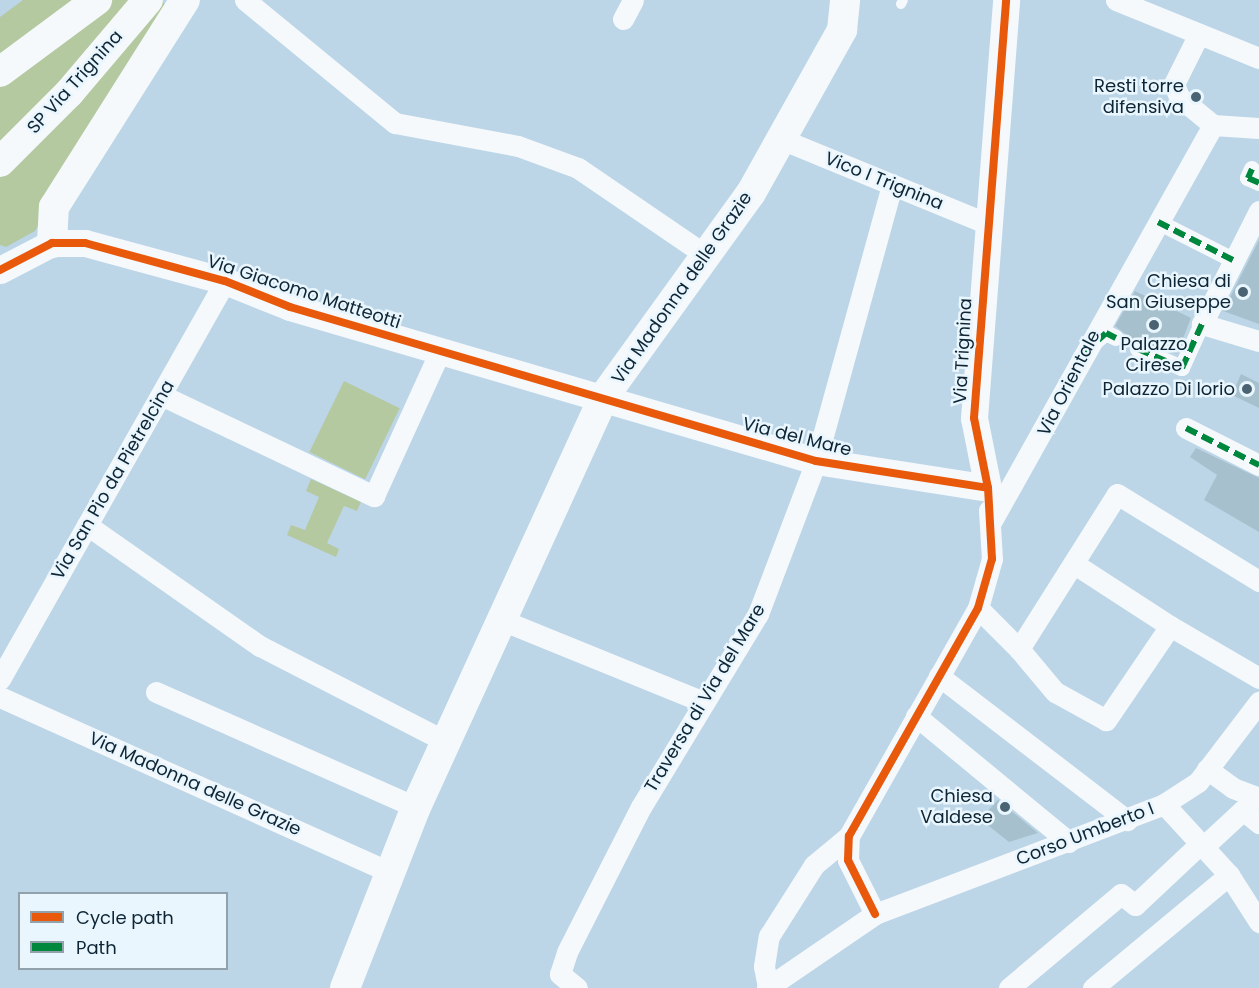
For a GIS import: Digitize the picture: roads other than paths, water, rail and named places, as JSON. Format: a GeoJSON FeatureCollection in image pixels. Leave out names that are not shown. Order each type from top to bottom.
{"type":"FeatureCollection","features":[{"type":"Feature","properties":{"kind":"main road"},"geometry":{"type":"LineString","coordinates":[[0,72],[97,0]]}},
{"type":"Feature","properties":{"kind":"main road","name":"SP Via Trignina"},"geometry":{"type":"LineString","coordinates":[[0,162],[69,93],[148,0]]}},
{"type":"Feature","properties":{"kind":"main road"},"geometry":{"type":"LineString","coordinates":[[52,243],[54,207],[185,0]]}},
{"type":"Feature","properties":{"kind":"main road","name":"Via Madonna delle Grazie"},"geometry":{"type":"LineString","coordinates":[[345,988],[416,807],[499,619],[603,398],[707,255],[781,140],[842,30],[845,0]]}},
{"type":"Feature","properties":{"kind":"street"},"geometry":{"type":"LineString","coordinates":[[245,0],[395,123],[518,146],[578,168],[707,255]]}},
{"type":"Feature","properties":{"kind":"street"},"geometry":{"type":"LineString","coordinates":[[623,19],[633,0]]}},
{"type":"Feature","properties":{"kind":"street","name":"Via Trignina"},"geometry":{"type":"LineString","coordinates":[[849,836],[978,608],[992,559],[987,488],[974,418],[987,223],[1006,0]]}},
{"type":"Feature","properties":{"kind":"street"},"geometry":{"type":"LineString","coordinates":[[1116,0],[1259,58]]}},
{"type":"Feature","properties":{"kind":"street"},"geometry":{"type":"LineString","coordinates":[[1199,34],[1174,84],[1179,97],[1213,125],[1259,128]]}},
{"type":"Feature","properties":{"kind":"street","name":"Via Orientale"},"geometry":{"type":"LineString","coordinates":[[990,524],[1213,125]]}},
{"type":"Feature","properties":{"kind":"street","name":"Vico I Trignina"},"geometry":{"type":"LineString","coordinates":[[781,140],[987,223]]}},
{"type":"Feature","properties":{"kind":"street","name":"Traversa di Via del Mare"},"geometry":{"type":"LineString","coordinates":[[577,988],[560,974],[567,952],[641,807],[758,614],[816,461],[892,185]]}},
{"type":"Feature","properties":{"kind":"street"},"geometry":{"type":"LineString","coordinates":[[1138,349],[1182,368],[1259,211]]}},
{"type":"Feature","properties":{"kind":"street"},"geometry":{"type":"LineString","coordinates":[[1158,222],[1233,260]]}},
{"type":"Feature","properties":{"kind":"street","name":"Via Giacomo Matteotti"},"geometry":{"type":"LineString","coordinates":[[5,260],[52,243],[85,243],[225,281],[290,307],[603,398]]}},
{"type":"Feature","properties":{"kind":"street","name":"Via San Pio da Pietrelcina"},"geometry":{"type":"LineString","coordinates":[[0,679],[225,281]]}},
{"type":"Feature","properties":{"kind":"street"},"geometry":{"type":"LineString","coordinates":[[1202,324],[1259,342]]}},
{"type":"Feature","properties":{"kind":"street"},"geometry":{"type":"LineString","coordinates":[[1085,352],[1106,333],[1116,338]]}},
{"type":"Feature","properties":{"kind":"street"},"geometry":{"type":"LineString","coordinates":[[161,395],[374,496],[440,351]]}},
{"type":"Feature","properties":{"kind":"street","name":"Via del Mare"},"geometry":{"type":"LineString","coordinates":[[603,398],[816,461],[987,488]]}},
{"type":"Feature","properties":{"kind":"street"},"geometry":{"type":"LineString","coordinates":[[1186,428],[1259,465]]}},
{"type":"Feature","properties":{"kind":"street"},"geometry":{"type":"LineString","coordinates":[[1019,649],[1076,565],[1117,494],[1259,581]]}},
{"type":"Feature","properties":{"kind":"street"},"geometry":{"type":"LineString","coordinates":[[87,525],[260,646],[445,741]]}},
{"type":"Feature","properties":{"kind":"street"},"geometry":{"type":"LineString","coordinates":[[1076,565],[1170,626],[1259,678]]}},
{"type":"Feature","properties":{"kind":"street"},"geometry":{"type":"LineString","coordinates":[[978,608],[1019,649],[1056,692],[1106,720],[1170,626]]}},
{"type":"Feature","properties":{"kind":"street"},"geometry":{"type":"LineString","coordinates":[[499,619],[703,702]]}},
{"type":"Feature","properties":{"kind":"street"},"geometry":{"type":"LineString","coordinates":[[939,676],[1127,820]]}},
{"type":"Feature","properties":{"kind":"street"},"geometry":{"type":"LineString","coordinates":[[156,692],[416,807]]}},
{"type":"Feature","properties":{"kind":"street","name":"Via Madonna delle Grazie"},"geometry":{"type":"LineString","coordinates":[[0,697],[390,872]]}},
{"type":"Feature","properties":{"kind":"street","name":"Corso Umberto I"},"geometry":{"type":"LineString","coordinates":[[767,987],[875,914],[1164,804],[1207,769],[1259,702]]}},
{"type":"Feature","properties":{"kind":"street"},"geometry":{"type":"LineString","coordinates":[[916,716],[1069,842]]}},
{"type":"Feature","properties":{"kind":"street"},"geometry":{"type":"LineString","coordinates":[[1207,769],[1250,800],[1259,823]]}},
{"type":"Feature","properties":{"kind":"street"},"geometry":{"type":"LineString","coordinates":[[1009,988],[1121,894],[1135,905],[1250,800]]}},
{"type":"Feature","properties":{"kind":"street"},"geometry":{"type":"LineString","coordinates":[[1164,804],[1229,875],[1259,922]]}},
{"type":"Feature","properties":{"kind":"street"},"geometry":{"type":"LineString","coordinates":[[849,836],[848,860],[875,914]]}},
{"type":"Feature","properties":{"kind":"street"},"geometry":{"type":"LineString","coordinates":[[767,987],[764,966],[769,936],[814,865],[849,836]]}},
{"type":"Feature","properties":{"kind":"street"},"geometry":{"type":"LineString","coordinates":[[1093,988],[1229,875]]}},
{"type":"Feature","properties":{"kind":"place","name":"Resti torre difensiva"},"geometry":{"type":"Point","coordinates":[1196,97]}},
{"type":"Feature","properties":{"kind":"place","name":"Chiesa di San Giuseppe"},"geometry":{"type":"Point","coordinates":[1243,292]}},
{"type":"Feature","properties":{"kind":"place","name":"Palazzo Cirese"},"geometry":{"type":"Point","coordinates":[1154,325]}},
{"type":"Feature","properties":{"kind":"place","name":"Palazzo Di Iorio"},"geometry":{"type":"Point","coordinates":[1247,389]}},
{"type":"Feature","properties":{"kind":"place","name":"Chiesa Valdese"},"geometry":{"type":"Point","coordinates":[1005,807]}}]}
